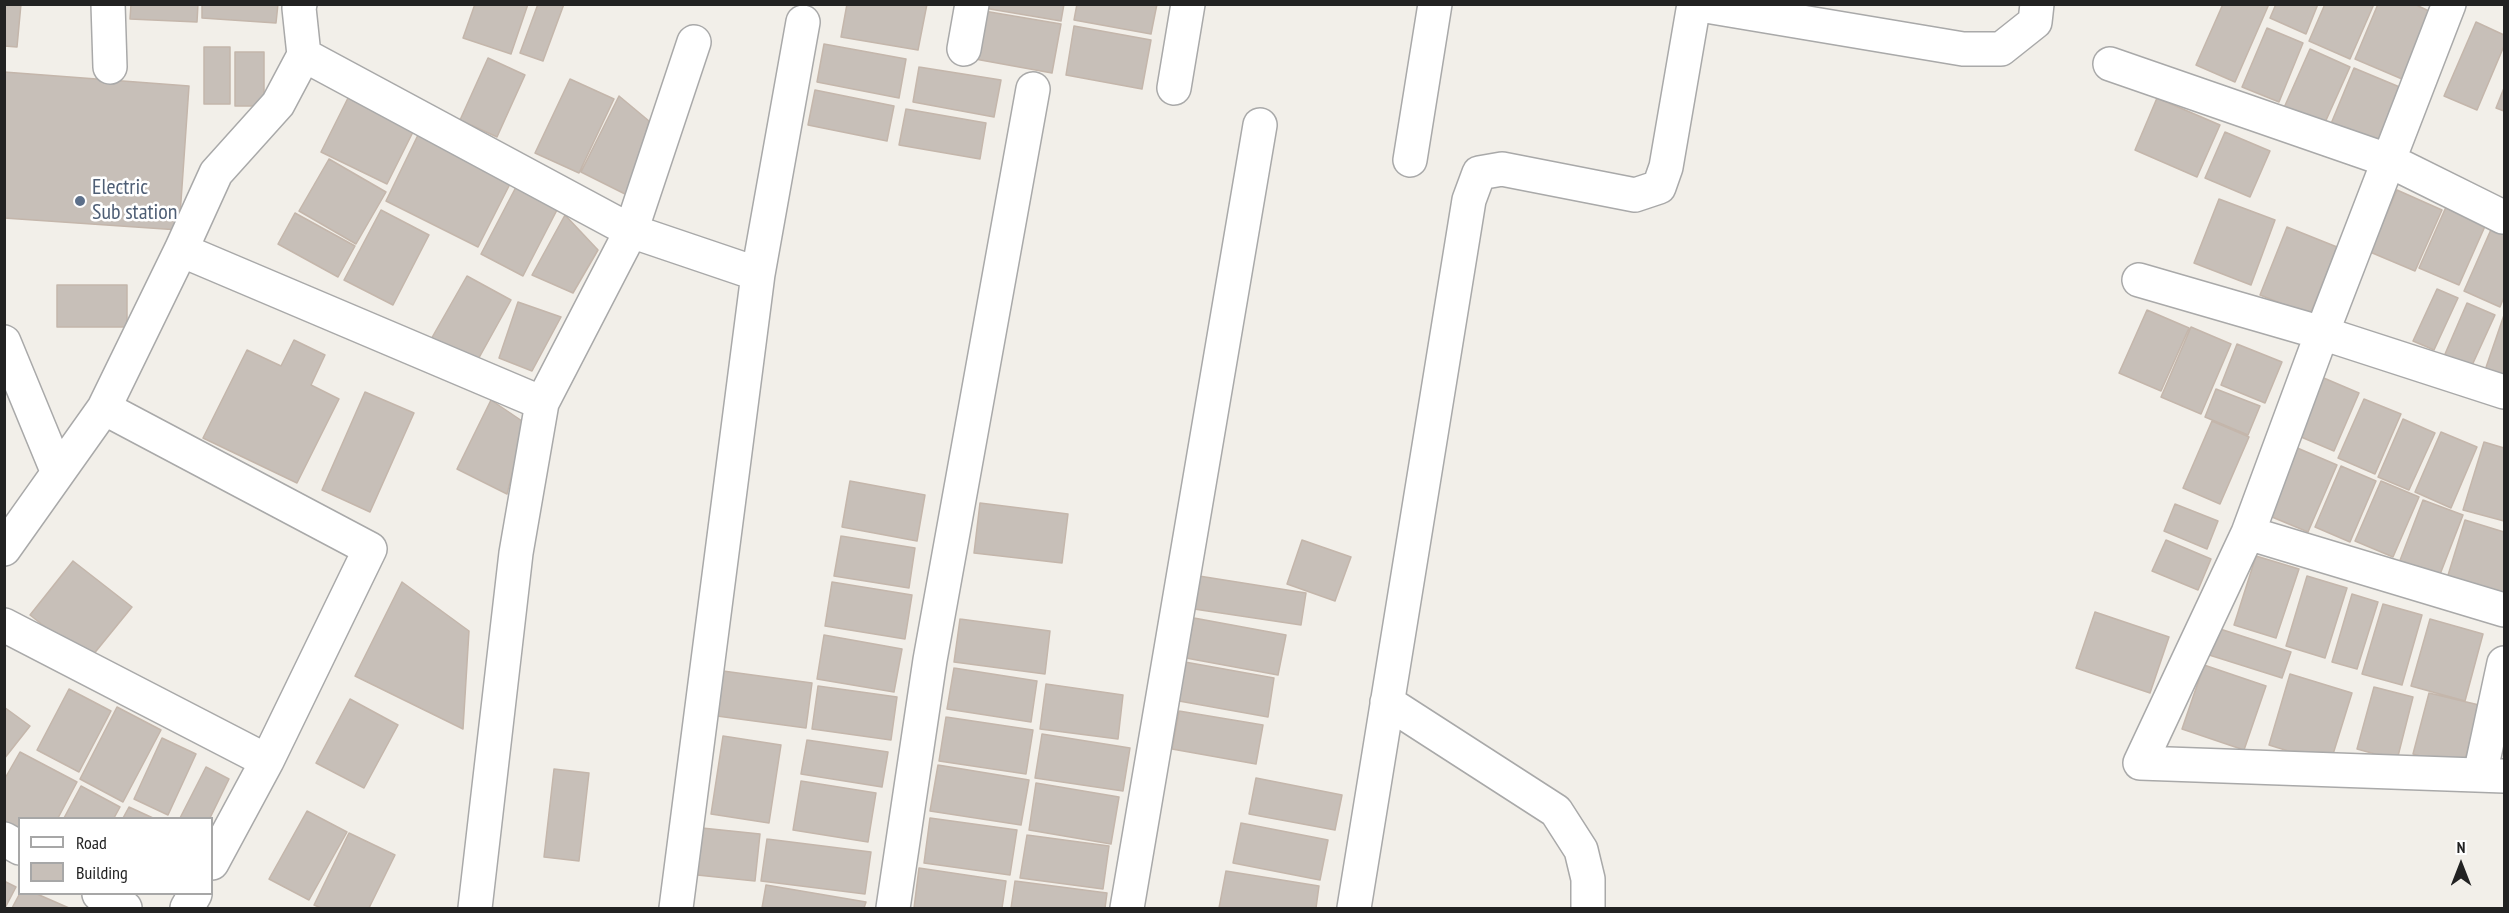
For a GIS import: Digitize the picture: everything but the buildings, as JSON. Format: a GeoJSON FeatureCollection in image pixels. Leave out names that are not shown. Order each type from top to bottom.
{"type":"FeatureCollection","features":[{"type":"Feature","properties":{"kind":"street"},"geometry":{"type":"LineString","coordinates":[[108,4],[110,67]]}},
{"type":"Feature","properties":{"kind":"street"},"geometry":{"type":"LineString","coordinates":[[4,549],[104,408],[216,173],[278,104],[304,55],[300,4]]}},
{"type":"Feature","properties":{"kind":"street"},"geometry":{"type":"LineString","coordinates":[[964,49],[972,4]]}},
{"type":"Feature","properties":{"kind":"street"},"geometry":{"type":"LineString","coordinates":[[1174,88],[1188,4]]}},
{"type":"Feature","properties":{"kind":"street"},"geometry":{"type":"LineString","coordinates":[[1410,160],[1435,4]]}},
{"type":"Feature","properties":{"kind":"street"},"geometry":{"type":"LineString","coordinates":[[1354,909],[1469,200],[1479,173],[1502,169],[1635,195],[1659,187],[1666,167],[1694,4],[1858,18],[1963,49],[2001,49],[2035,22],[2037,4]]}},
{"type":"Feature","properties":{"kind":"street"},"geometry":{"type":"LineString","coordinates":[[2449,4],[2322,333],[2248,533],[2140,763],[2492,776],[2505,663]]}},
{"type":"Feature","properties":{"kind":"street"},"geometry":{"type":"LineString","coordinates":[[676,909],[758,274],[803,22]]}},
{"type":"Feature","properties":{"kind":"street"},"geometry":{"type":"LineString","coordinates":[[475,909],[516,553],[542,403],[631,231],[694,42]]}},
{"type":"Feature","properties":{"kind":"street"},"geometry":{"type":"LineString","coordinates":[[304,55],[631,231],[758,274]]}},
{"type":"Feature","properties":{"kind":"street"},"geometry":{"type":"LineString","coordinates":[[2110,64],[2390,161],[2503,217]]}},
{"type":"Feature","properties":{"kind":"street"},"geometry":{"type":"LineString","coordinates":[[893,909],[930,660],[1033,89]]}},
{"type":"Feature","properties":{"kind":"street"},"geometry":{"type":"LineString","coordinates":[[1127,909],[1260,125]]}},
{"type":"Feature","properties":{"kind":"street"},"geometry":{"type":"LineString","coordinates":[[181,250],[542,403]]}},
{"type":"Feature","properties":{"kind":"street"},"geometry":{"type":"LineString","coordinates":[[2139,280],[2322,333],[2505,392]]}},
{"type":"Feature","properties":{"kind":"street"},"geometry":{"type":"LineString","coordinates":[[4,342],[58,473]]}},
{"type":"Feature","properties":{"kind":"street"},"geometry":{"type":"LineString","coordinates":[[104,408],[370,549],[267,761],[213,861]]}},
{"type":"Feature","properties":{"kind":"street"},"geometry":{"type":"LineString","coordinates":[[2248,533],[2505,610]]}},
{"type":"Feature","properties":{"kind":"street"},"geometry":{"type":"LineString","coordinates":[[4,625],[267,761]]}},
{"type":"Feature","properties":{"kind":"street"},"geometry":{"type":"LineString","coordinates":[[1387,702],[1556,810],[1581,850],[1588,879],[1588,909]]}},
{"type":"Feature","properties":{"kind":"street"},"geometry":{"type":"LineString","coordinates":[[4,839],[18,847]]}},
{"type":"Feature","properties":{"kind":"street"},"geometry":{"type":"LineString","coordinates":[[101,895],[125,909]]}},
{"type":"Feature","properties":{"kind":"street"},"geometry":{"type":"LineString","coordinates":[[187,909],[194,895]]}},
{"type":"Feature","properties":{"kind":"place","name":"Electric Sub station"},"geometry":{"type":"Point","coordinates":[80,201]}}]}
